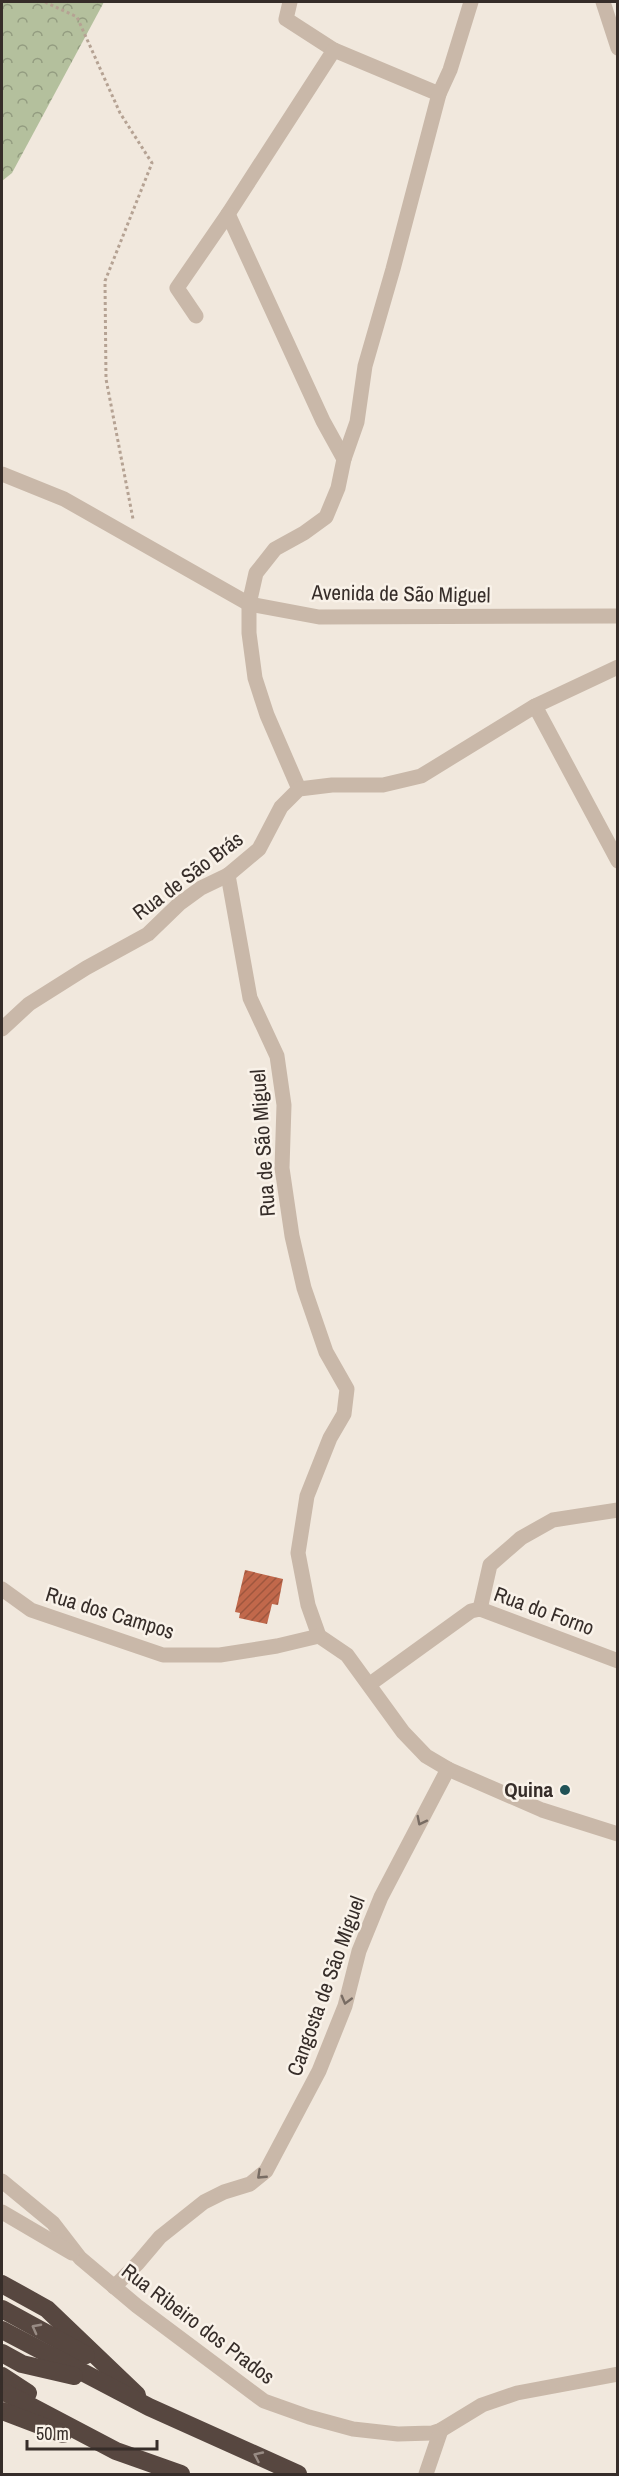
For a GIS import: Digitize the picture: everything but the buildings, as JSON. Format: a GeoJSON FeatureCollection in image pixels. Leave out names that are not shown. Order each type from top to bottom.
{"type":"FeatureCollection","features":[{"type":"Feature","properties":{"kind":"highway"},"geometry":{"type":"LineString","coordinates":[[2,2284],[47,2309],[103,2374]]}},
{"type":"Feature","properties":{"kind":"highway"},"geometry":{"type":"LineString","coordinates":[[2,2309],[103,2374],[149,2407],[298,2475]]}},
{"type":"Feature","properties":{"kind":"highway"},"geometry":{"type":"LineString","coordinates":[[2,2330],[103,2374]]}},
{"type":"Feature","properties":{"kind":"highway"},"geometry":{"type":"LineString","coordinates":[[2,2353],[22,2364],[103,2374]]}},
{"type":"Feature","properties":{"kind":"highway"},"geometry":{"type":"LineString","coordinates":[[2,2376],[116,2451]]}},
{"type":"Feature","properties":{"kind":"highway"},"geometry":{"type":"LineString","coordinates":[[2,2391],[116,2451]]}},
{"type":"Feature","properties":{"kind":"highway"},"geometry":{"type":"LineString","coordinates":[[2,2411],[181,2475]]}},
{"type":"Feature","properties":{"kind":"street"},"geometry":{"type":"LineString","coordinates":[[290,2],[286,19],[334,50],[439,94]]}},
{"type":"Feature","properties":{"kind":"street"},"geometry":{"type":"LineString","coordinates":[[471,2],[450,70],[439,94],[365,366],[357,422],[344,459],[338,488],[326,517],[304,533],[275,549],[256,573],[249,604],[249,633],[255,678],[274,735],[299,789],[332,785],[383,785],[420,776],[535,706],[618,667]]}},
{"type":"Feature","properties":{"kind":"street"},"geometry":{"type":"LineString","coordinates":[[603,2],[618,48]]}},
{"type":"Feature","properties":{"kind":"street"},"geometry":{"type":"LineString","coordinates":[[196,316],[177,288],[228,214],[334,50]]}},
{"type":"Feature","properties":{"kind":"street"},"geometry":{"type":"LineString","coordinates":[[228,214],[323,421],[344,459]]}},
{"type":"Feature","properties":{"kind":"street","name":"Avenida de São Miguel"},"geometry":{"type":"LineString","coordinates":[[2,474],[64,499],[249,604],[319,617],[618,616]]}},
{"type":"Feature","properties":{"kind":"street"},"geometry":{"type":"LineString","coordinates":[[535,706],[618,861]]}},
{"type":"Feature","properties":{"kind":"street","name":"Rua de São Brás"},"geometry":{"type":"LineString","coordinates":[[2,1029],[28,1004],[148,933],[179,904],[201,888],[228,875],[259,849],[281,807],[299,789]]}},
{"type":"Feature","properties":{"kind":"street","name":"Rua de São Miguel"},"geometry":{"type":"LineString","coordinates":[[228,875],[250,998],[277,1056],[284,1105],[282,1168],[292,1236],[304,1288],[326,1352],[347,1389],[344,1414],[330,1438],[307,1496],[298,1552],[308,1605],[319,1636]]}},
{"type":"Feature","properties":{"kind":"street"},"geometry":{"type":"LineString","coordinates":[[480,1609],[490,1565],[521,1538],[553,1520],[618,1510]]}},
{"type":"Feature","properties":{"kind":"street","name":"Rua dos Campos"},"geometry":{"type":"LineString","coordinates":[[2,1589],[31,1610],[163,1655],[220,1655],[278,1646],[319,1636]]}},
{"type":"Feature","properties":{"kind":"street","name":"Rua do Forno"},"geometry":{"type":"LineString","coordinates":[[370,1684],[471,1611],[480,1609],[618,1661]]}},
{"type":"Feature","properties":{"kind":"street"},"geometry":{"type":"LineString","coordinates":[[319,1636],[347,1655],[403,1732],[426,1756],[448,1769],[542,1810],[618,1834]]}},
{"type":"Feature","properties":{"kind":"street","name":"Cangosta de São Miguel"},"geometry":{"type":"LineString","coordinates":[[114,2287],[160,2237],[204,2202],[224,2192],[250,2184],[267,2171],[319,2071],[345,2006],[358,1951],[381,1897],[448,1769]]}},
{"type":"Feature","properties":{"kind":"street","name":"Rua Ribeiro dos Prados"},"geometry":{"type":"LineString","coordinates":[[2,2181],[53,2223],[80,2258],[114,2287],[264,2401],[353,2429],[399,2434],[441,2430]]}},
{"type":"Feature","properties":{"kind":"street"},"geometry":{"type":"LineString","coordinates":[[2,2212],[80,2258]]}},
{"type":"Feature","properties":{"kind":"street"},"geometry":{"type":"LineString","coordinates":[[427,2471],[441,2430],[482,2405],[517,2393],[618,2374]]}},
{"type":"Feature","properties":{"kind":"path"},"geometry":{"type":"LineString","coordinates":[[45,2],[77,17],[120,113],[152,163],[105,281],[106,379],[137,539]]}},
{"type":"Feature","properties":{"kind":"green space"},"geometry":{"type":"Polygon","coordinates":[[[2,2],[104,2],[12,173],[2,181],[2,2]]]}},
{"type":"Feature","properties":{"kind":"place","name":"Quina"},"geometry":{"type":"Point","coordinates":[565,1790]}}]}
